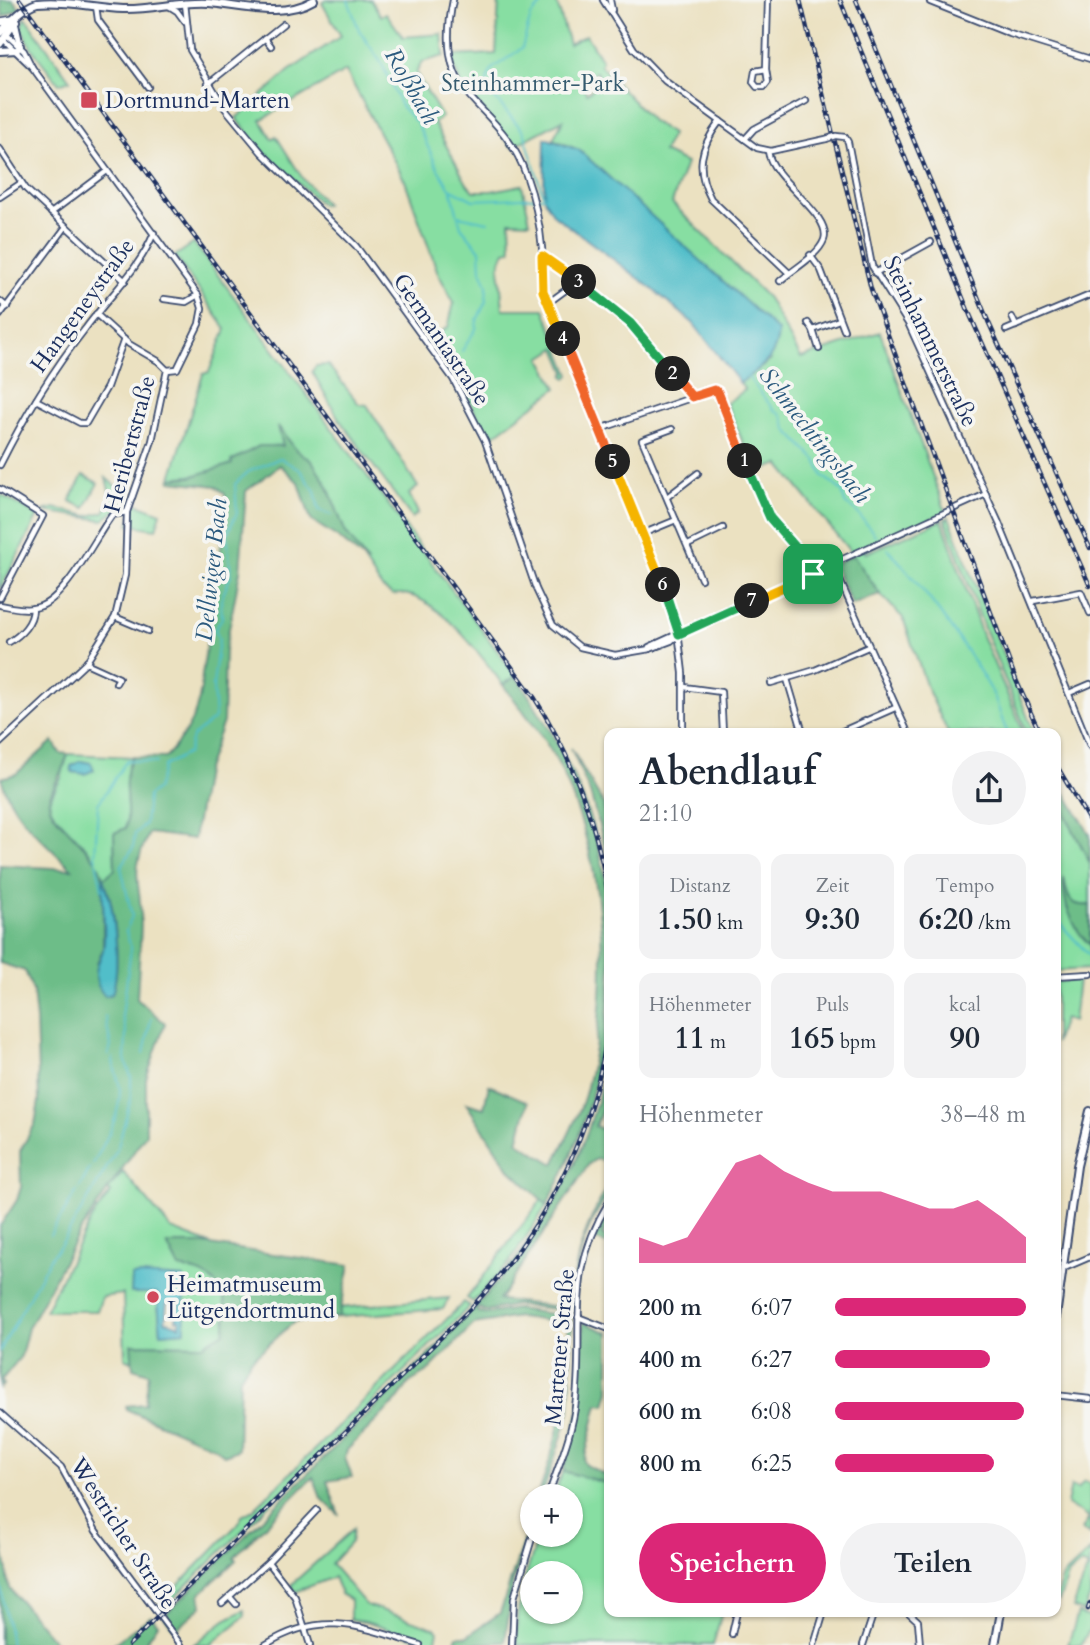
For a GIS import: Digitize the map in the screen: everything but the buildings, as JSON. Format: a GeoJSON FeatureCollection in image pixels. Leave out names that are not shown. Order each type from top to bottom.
{"type":"FeatureCollection","features":[{"type":"Feature","properties":{"kind":"highway"},"geometry":{"type":"LineString","coordinates":[[0,22],[14,21]]}},
{"type":"Feature","properties":{"kind":"main road"},"geometry":{"type":"LineString","coordinates":[[2,35],[20,13],[37,1],[62,1],[125,9],[185,3],[267,10],[295,8],[314,0]]}},
{"type":"Feature","properties":{"kind":"main road"},"geometry":{"type":"LineString","coordinates":[[0,51],[18,48],[14,21]]}},
{"type":"Feature","properties":{"kind":"main road"},"geometry":{"type":"LineString","coordinates":[[1061,1276],[1076,1169],[1090,1111]]}},
{"type":"Feature","properties":{"kind":"main road"},"geometry":{"type":"LineString","coordinates":[[995,1645],[1000,1617]]}},
{"type":"Feature","properties":{"kind":"street"},"geometry":{"type":"LineString","coordinates":[[453,0],[447,33],[453,70],[464,90],[512,147],[526,173],[542,256],[542,282],[548,303],[642,534],[679,634],[684,687],[683,728]]}},
{"type":"Feature","properties":{"kind":"street"},"geometry":{"type":"LineString","coordinates":[[603,0],[643,60],[674,89],[745,139],[768,151],[772,166],[823,225],[824,240],[810,256],[780,281]]}},
{"type":"Feature","properties":{"kind":"street"},"geometry":{"type":"LineString","coordinates":[[610,0],[612,11]]}},
{"type":"Feature","properties":{"kind":"street"},"geometry":{"type":"LineString","coordinates":[[766,69],[755,71],[753,82],[757,87],[767,85],[768,0]]}},
{"type":"Feature","properties":{"kind":"street"},"geometry":{"type":"LineString","coordinates":[[929,1],[998,29],[1090,58]]}},
{"type":"Feature","properties":{"kind":"street","name":"Germaniastraße"},"geometry":{"type":"LineString","coordinates":[[185,3],[190,50],[208,84],[249,139],[356,246],[453,379],[485,441],[536,589],[553,625],[580,647],[601,654],[630,654],[671,641],[679,634],[986,494]]}},
{"type":"Feature","properties":{"kind":"street"},"geometry":{"type":"LineString","coordinates":[[165,5],[177,11],[186,25]]}},
{"type":"Feature","properties":{"kind":"street"},"geometry":{"type":"LineString","coordinates":[[96,6],[98,20],[148,87]]}},
{"type":"Feature","properties":{"kind":"street"},"geometry":{"type":"LineString","coordinates":[[208,84],[283,24]]}},
{"type":"Feature","properties":{"kind":"street","name":"Hangeneystraße"},"geometry":{"type":"LineString","coordinates":[[0,465],[36,400],[96,314],[125,281],[154,233],[18,48],[2,35]]}},
{"type":"Feature","properties":{"kind":"street"},"geometry":{"type":"LineString","coordinates":[[265,38],[271,46]]}},
{"type":"Feature","properties":{"kind":"street"},"geometry":{"type":"LineString","coordinates":[[745,139],[754,129],[806,101]]}},
{"type":"Feature","properties":{"kind":"street"},"geometry":{"type":"LineString","coordinates":[[720,121],[704,146],[701,158],[705,187],[711,199],[789,273]]}},
{"type":"Feature","properties":{"kind":"street","name":"Steinhammerstraße"},"geometry":{"type":"LineString","coordinates":[[768,151],[836,136],[845,137],[848,142],[867,246],[875,273],[909,325],[986,494],[1033,601],[1090,746]]}},
{"type":"Feature","properties":{"kind":"street"},"geometry":{"type":"LineString","coordinates":[[0,149],[21,183],[65,228],[125,281]]}},
{"type":"Feature","properties":{"kind":"street"},"geometry":{"type":"LineString","coordinates":[[51,213],[107,171]]}},
{"type":"Feature","properties":{"kind":"street"},"geometry":{"type":"LineString","coordinates":[[0,197],[21,183]]}},
{"type":"Feature","properties":{"kind":"street"},"geometry":{"type":"LineString","coordinates":[[0,315],[65,228]]}},
{"type":"Feature","properties":{"kind":"street"},"geometry":{"type":"LineString","coordinates":[[154,233],[198,295],[202,311],[193,341],[177,369],[167,370]]}},
{"type":"Feature","properties":{"kind":"street"},"geometry":{"type":"LineString","coordinates":[[875,273],[931,242]]}},
{"type":"Feature","properties":{"kind":"street"},"geometry":{"type":"LineString","coordinates":[[542,256],[630,323],[692,397]]}},
{"type":"Feature","properties":{"kind":"street"},"geometry":{"type":"LineString","coordinates":[[810,256],[821,270],[844,330]]}},
{"type":"Feature","properties":{"kind":"street"},"geometry":{"type":"LineString","coordinates":[[548,303],[578,281]]}},
{"type":"Feature","properties":{"kind":"street"},"geometry":{"type":"LineString","coordinates":[[164,299],[186,302],[198,295]]}},
{"type":"Feature","properties":{"kind":"street"},"geometry":{"type":"LineString","coordinates":[[1006,330],[1090,295]]}},
{"type":"Feature","properties":{"kind":"street"},"geometry":{"type":"LineString","coordinates":[[0,301],[7,307]]}},
{"type":"Feature","properties":{"kind":"street","name":"Heribertstraße"},"geometry":{"type":"LineString","coordinates":[[0,743],[86,663],[115,617],[125,575],[127,512],[149,452],[167,370],[124,339],[96,314]]}},
{"type":"Feature","properties":{"kind":"street"},"geometry":{"type":"LineString","coordinates":[[1012,317],[1016,326]]}},
{"type":"Feature","properties":{"kind":"street"},"geometry":{"type":"LineString","coordinates":[[813,330],[839,320]]}},
{"type":"Feature","properties":{"kind":"street"},"geometry":{"type":"LineString","coordinates":[[808,323],[819,349]]}},
{"type":"Feature","properties":{"kind":"street"},"geometry":{"type":"LineString","coordinates":[[36,400],[80,424],[86,424],[107,387],[124,339]]}},
{"type":"Feature","properties":{"kind":"street"},"geometry":{"type":"LineString","coordinates":[[600,429],[714,390],[718,392],[770,518],[805,558],[813,574]]}},
{"type":"Feature","properties":{"kind":"street"},"geometry":{"type":"LineString","coordinates":[[672,429],[642,440],[701,579]]}},
{"type":"Feature","properties":{"kind":"street"},"geometry":{"type":"LineString","coordinates":[[667,497],[698,473]]}},
{"type":"Feature","properties":{"kind":"street"},"geometry":{"type":"LineString","coordinates":[[0,489],[43,516],[0,598]]}},
{"type":"Feature","properties":{"kind":"street"},"geometry":{"type":"LineString","coordinates":[[0,605],[33,608],[50,603],[63,589],[112,514],[127,512]]}},
{"type":"Feature","properties":{"kind":"street"},"geometry":{"type":"LineString","coordinates":[[642,534],[676,520]]}},
{"type":"Feature","properties":{"kind":"street"},"geometry":{"type":"LineString","coordinates":[[688,545],[723,528]]}},
{"type":"Feature","properties":{"kind":"street"},"geometry":{"type":"LineString","coordinates":[[833,565],[905,728]]}},
{"type":"Feature","properties":{"kind":"street"},"geometry":{"type":"LineString","coordinates":[[1033,601],[1081,592],[1090,613]]}},
{"type":"Feature","properties":{"kind":"street"},"geometry":{"type":"LineString","coordinates":[[9,642],[25,628],[33,616],[33,608]]}},
{"type":"Feature","properties":{"kind":"street"},"geometry":{"type":"LineString","coordinates":[[115,617],[148,631]]}},
{"type":"Feature","properties":{"kind":"street"},"geometry":{"type":"LineString","coordinates":[[771,682],[787,679],[868,648]]}},
{"type":"Feature","properties":{"kind":"street"},"geometry":{"type":"LineString","coordinates":[[86,663],[119,679]]}},
{"type":"Feature","properties":{"kind":"street"},"geometry":{"type":"LineString","coordinates":[[787,679],[802,728]]}},
{"type":"Feature","properties":{"kind":"street"},"geometry":{"type":"LineString","coordinates":[[1069,693],[1090,684]]}},
{"type":"Feature","properties":{"kind":"street"},"geometry":{"type":"LineString","coordinates":[[684,687],[721,692],[723,728]]}},
{"type":"Feature","properties":{"kind":"street"},"geometry":{"type":"LineString","coordinates":[[849,728],[895,708]]}},
{"type":"Feature","properties":{"kind":"street"},"geometry":{"type":"LineString","coordinates":[[1061,976],[1090,974]]}},
{"type":"Feature","properties":{"kind":"street","name":"Martener Straße"},"geometry":{"type":"LineString","coordinates":[[552,1484],[568,1441],[575,1411],[582,1262],[604,1211]]}},
{"type":"Feature","properties":{"kind":"street"},"geometry":{"type":"LineString","coordinates":[[1062,1269],[1090,1257]]}},
{"type":"Feature","properties":{"kind":"street"},"geometry":{"type":"LineString","coordinates":[[578,1317],[604,1327]]}},
{"type":"Feature","properties":{"kind":"street"},"geometry":{"type":"LineString","coordinates":[[1061,1396],[1090,1399]]}},
{"type":"Feature","properties":{"kind":"street","name":"Westricher Straße"},"geometry":{"type":"LineString","coordinates":[[2,1414],[61,1467],[96,1531],[181,1645]]}},
{"type":"Feature","properties":{"kind":"street"},"geometry":{"type":"LineString","coordinates":[[222,1603],[268,1562],[317,1510]]}},
{"type":"Feature","properties":{"kind":"street"},"geometry":{"type":"LineString","coordinates":[[512,1645],[514,1598],[529,1547]]}},
{"type":"Feature","properties":{"kind":"street"},"geometry":{"type":"LineString","coordinates":[[268,1562],[289,1587],[310,1645]]}},
{"type":"Feature","properties":{"kind":"street"},"geometry":{"type":"LineString","coordinates":[[230,1597],[236,1604]]}},
{"type":"Feature","properties":{"kind":"street"},"geometry":{"type":"LineString","coordinates":[[732,1634],[736,1617]]}},
{"type":"Feature","properties":{"kind":"street"},"geometry":{"type":"LineString","coordinates":[[814,1645],[822,1617]]}},
{"type":"Feature","properties":{"kind":"street"},"geometry":{"type":"LineString","coordinates":[[863,1645],[872,1617]]}},
{"type":"Feature","properties":{"kind":"street"},"geometry":{"type":"LineString","coordinates":[[914,1617],[917,1619],[920,1645]]}},
{"type":"Feature","properties":{"kind":"street"},"geometry":{"type":"LineString","coordinates":[[265,1645],[305,1627],[359,1625],[402,1642],[420,1645]]}},
{"type":"Feature","properties":{"kind":"green space"},"geometry":{"type":"Polygon","coordinates":[[[0,0],[13,0],[20,9],[3,17],[0,0]]]}},
{"type":"Feature","properties":{"kind":"green space"},"geometry":{"type":"Polygon","coordinates":[[[327,0],[371,0],[381,16],[386,13],[403,37],[442,34],[444,56],[422,62],[416,73],[442,117],[434,123],[473,191],[491,191],[522,185],[530,222],[510,221],[511,250],[505,251],[499,266],[503,309],[544,309],[570,375],[567,378],[564,376],[566,372],[556,348],[541,358],[557,388],[489,439],[461,384],[463,382],[433,337],[448,327],[454,303],[438,273],[405,181],[346,71],[261,120],[272,139],[276,136],[303,179],[326,204],[322,205],[263,151],[236,118],[289,71],[341,36],[322,3],[327,0]]]}},
{"type":"Feature","properties":{"kind":"green space","name":"Steinhammer-Park"},"geometry":{"type":"Polygon","coordinates":[[[499,0],[556,0],[569,44],[586,35],[602,61],[600,65],[652,121],[672,134],[663,152],[686,163],[672,203],[768,298],[801,358],[880,332],[946,512],[863,551],[866,553],[942,520],[983,638],[1022,728],[946,728],[927,688],[903,618],[880,594],[853,555],[779,464],[756,473],[726,403],[745,390],[740,383],[771,360],[579,150],[553,139],[563,120],[512,147],[462,88],[450,56],[496,54],[499,0]],[[596,72],[581,84],[587,93],[603,81],[596,72]]]}},
{"type":"Feature","properties":{"kind":"green space"},"geometry":{"type":"Polygon","coordinates":[[[25,17],[70,80],[59,84],[32,49],[21,28],[25,17]]]}},
{"type":"Feature","properties":{"kind":"green space"},"geometry":{"type":"Polygon","coordinates":[[[194,243],[516,676],[503,685],[470,642],[439,612],[423,601],[408,595],[393,595],[382,588],[345,531],[327,485],[312,461],[297,451],[279,428],[284,446],[263,448],[210,472],[171,478],[203,374],[209,372],[226,329],[175,256],[194,243]]]}},
{"type":"Feature","properties":{"kind":"green space"},"geometry":{"type":"Polygon","coordinates":[[[328,365],[359,404],[367,405],[418,487],[409,494],[418,513],[412,518],[339,419],[312,371],[316,366],[328,365]]]}},
{"type":"Feature","properties":{"kind":"green space"},"geometry":{"type":"Polygon","coordinates":[[[278,426],[297,451],[312,461],[327,485],[345,531],[368,563],[340,539],[311,520],[299,483],[280,465],[246,491],[240,571],[225,650],[223,722],[205,772],[194,839],[149,833],[137,868],[141,917],[137,999],[165,1023],[146,1079],[146,1134],[80,1231],[28,1328],[21,1356],[1,1381],[4,1384],[0,1388],[0,1226],[17,1200],[21,1187],[20,1151],[35,1124],[39,1101],[33,991],[25,971],[0,963],[0,865],[72,869],[21,816],[1,778],[16,774],[53,741],[60,753],[68,754],[49,799],[50,807],[93,858],[103,879],[115,869],[114,833],[126,828],[126,777],[132,757],[165,758],[192,720],[201,688],[226,512],[225,494],[216,486],[170,481],[171,478],[190,477],[232,464],[231,461],[259,446],[283,446],[278,426]],[[103,880],[103,949],[97,963],[105,996],[112,994],[117,952],[114,919],[103,880]]]}},
{"type":"Feature","properties":{"kind":"green space"},"geometry":{"type":"Polygon","coordinates":[[[83,475],[98,483],[85,508],[70,501],[83,475]]]}},
{"type":"Feature","properties":{"kind":"green space"},"geometry":{"type":"Polygon","coordinates":[[[106,478],[119,489],[130,493],[121,507],[103,520],[43,511],[54,508],[88,516],[104,512],[111,498],[106,478]]]}},
{"type":"Feature","properties":{"kind":"green space"},"geometry":{"type":"Polygon","coordinates":[[[0,494],[38,516],[0,590],[0,494]]]}},
{"type":"Feature","properties":{"kind":"green space"},"geometry":{"type":"Polygon","coordinates":[[[135,503],[161,513],[156,529],[129,525],[135,503]]]}},
{"type":"Feature","properties":{"kind":"green space"},"geometry":{"type":"Polygon","coordinates":[[[949,517],[1032,728],[1025,728],[985,631],[945,519],[949,517]]]}},
{"type":"Feature","properties":{"kind":"green space"},"geometry":{"type":"Polygon","coordinates":[[[853,555],[880,594],[852,605],[833,565],[853,555]]]}},
{"type":"Feature","properties":{"kind":"green space"},"geometry":{"type":"Polygon","coordinates":[[[516,676],[550,730],[579,788],[596,839],[604,877],[602,1053],[588,1106],[570,1157],[547,1205],[509,1169],[466,1103],[484,1108],[489,1085],[528,1102],[518,1142],[554,1164],[583,1100],[594,1052],[600,1013],[601,933],[590,853],[565,778],[537,730],[503,685],[516,676]]]}},
{"type":"Feature","properties":{"kind":"green space"},"geometry":{"type":"Polygon","coordinates":[[[571,748],[604,805],[604,844],[590,793],[571,748]]]}},
{"type":"Feature","properties":{"kind":"green space"},"geometry":{"type":"Polygon","coordinates":[[[68,754],[132,757],[126,777],[126,828],[114,834],[115,869],[104,879],[90,852],[51,811],[49,800],[61,778],[68,754]]]}},
{"type":"Feature","properties":{"kind":"green space"},"geometry":{"type":"Polygon","coordinates":[[[1061,785],[1090,835],[1090,863],[1061,806],[1061,785]]]}},
{"type":"Feature","properties":{"kind":"green space"},"geometry":{"type":"Polygon","coordinates":[[[1061,806],[1090,863],[1090,905],[1074,903],[1064,880],[1067,909],[1090,945],[1090,969],[1061,971],[1061,806]]]}},
{"type":"Feature","properties":{"kind":"green space"},"geometry":{"type":"Polygon","coordinates":[[[1064,877],[1070,899],[1077,904],[1090,905],[1090,945],[1078,931],[1070,914],[1064,895],[1064,877]]]}},
{"type":"Feature","properties":{"kind":"green space"},"geometry":{"type":"Polygon","coordinates":[[[1078,980],[1073,1022],[1064,1019],[1061,1027],[1061,981],[1078,980]]]}},
{"type":"Feature","properties":{"kind":"green space"},"geometry":{"type":"Polygon","coordinates":[[[604,1070],[604,1106],[595,1126],[604,1130],[604,1161],[596,1159],[589,1164],[499,1300],[570,1308],[574,1275],[582,1244],[604,1193],[604,1200],[583,1244],[572,1311],[516,1305],[486,1311],[479,1308],[476,1311],[485,1314],[516,1309],[567,1316],[572,1321],[570,1411],[546,1484],[542,1484],[562,1412],[566,1387],[569,1364],[567,1327],[563,1323],[519,1317],[474,1324],[427,1372],[409,1383],[399,1398],[347,1450],[345,1458],[352,1477],[327,1481],[339,1515],[321,1498],[313,1477],[234,1557],[236,1560],[200,1594],[202,1606],[175,1630],[164,1616],[449,1334],[486,1294],[520,1254],[550,1210],[575,1163],[595,1109],[604,1070]]]}},
{"type":"Feature","properties":{"kind":"green space"},"geometry":{"type":"Polygon","coordinates":[[[123,1172],[171,1229],[212,1245],[168,1244],[217,1285],[229,1307],[224,1333],[203,1345],[132,1344],[132,1361],[125,1358],[123,1294],[102,1297],[97,1311],[45,1311],[91,1219],[111,1192],[107,1190],[123,1172]],[[132,1277],[132,1293],[157,1293],[161,1333],[184,1331],[184,1278],[132,1277]]]}},
{"type":"Feature","properties":{"kind":"green space"},"geometry":{"type":"Polygon","coordinates":[[[542,1199],[547,1205],[509,1263],[473,1302],[467,1298],[542,1199]]]}},
{"type":"Feature","properties":{"kind":"green space"},"geometry":{"type":"Polygon","coordinates":[[[604,1219],[604,1243],[595,1239],[604,1219]]]}},
{"type":"Feature","properties":{"kind":"green space"},"geometry":{"type":"Polygon","coordinates":[[[167,1244],[203,1244],[350,1265],[339,1317],[294,1322],[251,1360],[240,1377],[238,1450],[224,1455],[214,1447],[126,1409],[126,1406],[145,1404],[149,1373],[133,1368],[131,1344],[203,1345],[224,1332],[226,1307],[219,1288],[204,1275],[179,1268],[167,1244]]]}},
{"type":"Feature","properties":{"kind":"green space"},"geometry":{"type":"Polygon","coordinates":[[[449,1298],[443,1309],[339,1317],[340,1308],[449,1298]]]}},
{"type":"Feature","properties":{"kind":"green space"},"geometry":{"type":"Polygon","coordinates":[[[464,1302],[470,1306],[160,1612],[156,1608],[238,1524],[242,1516],[253,1510],[464,1302]]]}},
{"type":"Feature","properties":{"kind":"green space"},"geometry":{"type":"Polygon","coordinates":[[[583,1322],[604,1331],[604,1405],[598,1404],[584,1461],[586,1465],[604,1474],[604,1483],[563,1471],[579,1412],[583,1322]]]}},
{"type":"Feature","properties":{"kind":"green space"},"geometry":{"type":"Polygon","coordinates":[[[563,1471],[604,1483],[604,1617],[721,1617],[713,1645],[517,1645],[520,1599],[520,1624],[583,1624],[583,1561],[531,1561],[535,1547],[583,1547],[583,1484],[558,1484],[563,1471]]]}},
{"type":"Feature","properties":{"kind":"green space"},"geometry":{"type":"Polygon","coordinates":[[[1084,1481],[1090,1484],[1090,1535],[1082,1530],[1089,1518],[1067,1504],[1071,1486],[1078,1489],[1084,1481]]]}},
{"type":"Feature","properties":{"kind":"green space"},"geometry":{"type":"Polygon","coordinates":[[[353,1529],[351,1542],[331,1564],[366,1605],[435,1628],[438,1631],[435,1644],[365,1622],[350,1620],[350,1600],[341,1594],[334,1577],[295,1592],[291,1585],[353,1529]]]}},
{"type":"Feature","properties":{"kind":"green space"},"geometry":{"type":"Polygon","coordinates":[[[0,1530],[10,1589],[58,1645],[0,1645],[0,1530]]]}},
{"type":"Feature","properties":{"kind":"green space"},"geometry":{"type":"Polygon","coordinates":[[[521,1547],[524,1547],[513,1582],[505,1642],[454,1645],[457,1636],[467,1636],[500,1613],[521,1547]]]}},
{"type":"Feature","properties":{"kind":"green space"},"geometry":{"type":"Polygon","coordinates":[[[1090,1551],[1090,1596],[1084,1612],[1073,1608],[1088,1567],[1081,1564],[1069,1574],[1061,1596],[1063,1576],[1090,1551]]]}},
{"type":"Feature","properties":{"kind":"green space"},"geometry":{"type":"Polygon","coordinates":[[[244,1610],[245,1616],[210,1645],[193,1645],[225,1620],[244,1610]]]}},
{"type":"Feature","properties":{"kind":"green space"},"geometry":{"type":"Polygon","coordinates":[[[1078,1613],[1090,1618],[1090,1629],[1081,1645],[1068,1645],[1078,1613]]]}},
{"type":"Feature","properties":{"kind":"green space"},"geometry":{"type":"Polygon","coordinates":[[[151,1616],[158,1624],[144,1645],[112,1645],[151,1616]]]}},
{"type":"Feature","properties":{"kind":"water"},"geometry":{"type":"Polygon","coordinates":[[[545,138],[579,150],[778,331],[775,349],[761,367],[740,383],[693,323],[649,286],[554,215],[544,199],[545,138]]]}},
{"type":"Feature","properties":{"kind":"water"},"geometry":{"type":"Polygon","coordinates":[[[81,761],[91,763],[94,770],[85,774],[72,772],[71,766],[81,761]]]}},
{"type":"Feature","properties":{"kind":"water"},"geometry":{"type":"Polygon","coordinates":[[[103,879],[111,904],[116,952],[112,994],[105,996],[98,985],[96,973],[104,943],[103,879]]]}},
{"type":"Feature","properties":{"kind":"water"},"geometry":{"type":"Polygon","coordinates":[[[132,1276],[184,1278],[185,1331],[161,1333],[157,1293],[131,1293],[132,1276]],[[167,1302],[165,1321],[180,1326],[180,1320],[176,1320],[179,1303],[167,1302]]]}},
{"type":"Feature","properties":{"kind":"waterway","name":"Roßbach"},"geometry":{"type":"LineString","coordinates":[[348,0],[359,30],[382,64],[401,106],[417,123],[450,188],[473,200],[544,197]]}},
{"type":"Feature","properties":{"kind":"waterway"},"geometry":{"type":"LineString","coordinates":[[543,195],[524,132],[494,97],[487,80],[492,69],[522,48],[531,16],[544,2]]}},
{"type":"Feature","properties":{"kind":"waterway","name":"Dellwiger Bach"},"geometry":{"type":"LineString","coordinates":[[451,189],[461,227],[480,250],[481,270],[487,285],[486,301],[476,329],[462,351]]}},
{"type":"Feature","properties":{"kind":"waterway"},"geometry":{"type":"LineString","coordinates":[[458,216],[488,222]]}},
{"type":"Feature","properties":{"kind":"waterway","name":"Schmechtingsbach"},"geometry":{"type":"LineString","coordinates":[[748,377],[774,410],[782,415],[787,430],[816,460],[823,476],[842,491],[845,503],[856,511],[875,535]]}},
{"type":"Feature","properties":{"kind":"waterway","name":"Dellwiger Bach"},"geometry":{"type":"LineString","coordinates":[[0,1351],[52,1255],[61,1245],[117,1150],[131,1098],[131,1077],[125,1059],[126,1033],[122,1016],[131,948],[126,931],[132,916],[121,867],[133,848],[135,834],[145,824],[148,796],[157,789],[164,766],[188,753],[192,737],[215,718],[213,685],[219,639],[215,629],[222,618],[221,600],[231,575],[227,534],[237,513],[235,484],[248,472],[280,458],[300,470],[315,491],[319,510],[332,515]]}},
{"type":"Feature","properties":{"kind":"waterway","name":"Schmechtingsbach"},"geometry":{"type":"LineString","coordinates":[[888,549],[930,599],[967,651],[993,693],[1006,728]]}},
{"type":"Feature","properties":{"kind":"waterway"},"geometry":{"type":"LineString","coordinates":[[102,889],[95,856],[98,804],[127,760],[156,763]]}},
{"type":"Feature","properties":{"kind":"waterway","name":"Schmechtingsbach"},"geometry":{"type":"LineString","coordinates":[[1061,923],[1090,956]]}},
{"type":"Feature","properties":{"kind":"waterway"},"geometry":{"type":"LineString","coordinates":[[105,1016],[111,1046],[108,1056]]}},
{"type":"Feature","properties":{"kind":"waterway","name":"Dellwiger Bach"},"geometry":{"type":"LineString","coordinates":[[144,1053],[151,1019]]}},
{"type":"Feature","properties":{"kind":"waterway"},"geometry":{"type":"LineString","coordinates":[[93,1164],[118,1109],[120,1089],[113,1057]]}},
{"type":"Feature","properties":{"kind":"waterway"},"geometry":{"type":"LineString","coordinates":[[80,1187],[90,1168]]}},
{"type":"Feature","properties":{"kind":"waterway"},"geometry":{"type":"LineString","coordinates":[[50,1235],[77,1191]]}},
{"type":"Feature","properties":{"kind":"waterway"},"geometry":{"type":"LineString","coordinates":[[0,1581],[11,1645]]}},
{"type":"Feature","properties":{"kind":"railway"},"geometry":{"type":"LineString","coordinates":[[20,0],[534,697],[561,745],[582,794],[604,873]]}},
{"type":"Feature","properties":{"kind":"railway"},"geometry":{"type":"LineString","coordinates":[[800,0],[871,289],[1016,680],[1038,728]]}},
{"type":"Feature","properties":{"kind":"railway"},"geometry":{"type":"LineString","coordinates":[[840,0],[970,315],[1090,586]]}},
{"type":"Feature","properties":{"kind":"railway"},"geometry":{"type":"LineString","coordinates":[[856,0],[988,321],[1090,548]]}},
{"type":"Feature","properties":{"kind":"railway"},"geometry":{"type":"LineString","coordinates":[[1061,773],[1090,822]]}},
{"type":"Feature","properties":{"kind":"railway"},"geometry":{"type":"LineString","coordinates":[[129,1645],[471,1308],[498,1277],[544,1211],[563,1175],[592,1101],[604,1050]]}},
{"type":"Feature","properties":{"kind":"railway"},"geometry":{"type":"LineString","coordinates":[[1088,1609],[1090,1603]]}},
{"type":"Feature","properties":{"kind":"place","name":"Dortmund-Marten"},"geometry":{"type":"Point","coordinates":[89,100]}},
{"type":"Feature","properties":{"kind":"place","name":"Heimatmuseum Lütgendortmund"},"geometry":{"type":"Point","coordinates":[153,1297]}},
{"type":"Feature","properties":{"kind":"route"},"geometry":{"type":"LineString","coordinates":[[542,256],[546,256],[630,323],[692,397],[714,390],[718,392],[770,518],[805,558],[813,574],[679,634],[673,610],[543,291],[542,256]]}}]}
